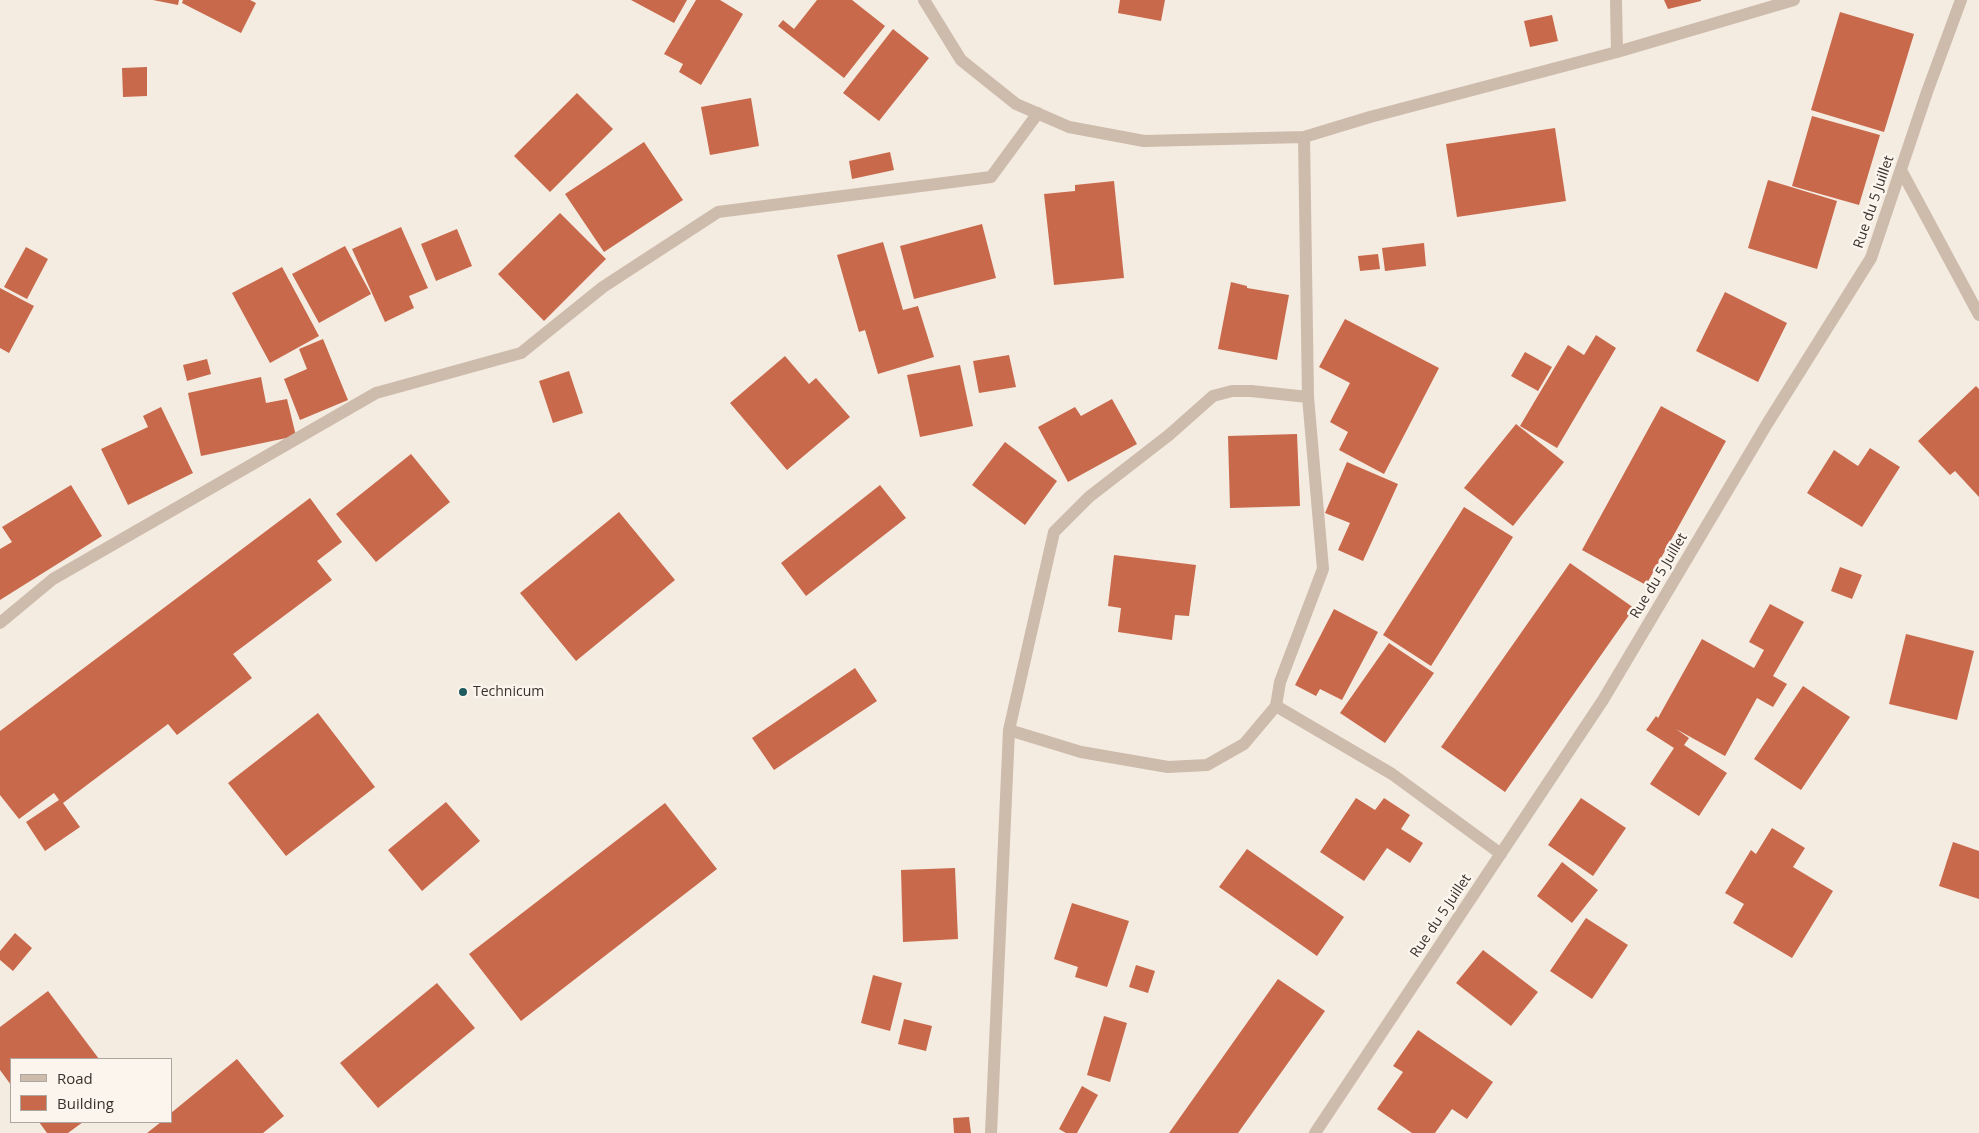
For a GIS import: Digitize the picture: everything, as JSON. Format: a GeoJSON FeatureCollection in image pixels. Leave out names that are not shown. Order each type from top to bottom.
{"type":"FeatureCollection","features":[{"type":"Feature","properties":{"kind":"street"},"geometry":{"type":"LineString","coordinates":[[924,0],[961,60],[1016,104],[1068,127],[1144,141],[1304,137],[1370,117],[1617,52],[1794,0]]}},
{"type":"Feature","properties":{"kind":"street"},"geometry":{"type":"LineString","coordinates":[[1616,0],[1617,52]]}},
{"type":"Feature","properties":{"kind":"street","name":"Rue du 5 Juillet"},"geometry":{"type":"LineString","coordinates":[[1315,1133],[1603,700],[1767,424],[1870,258],[1961,0]]}},
{"type":"Feature","properties":{"kind":"street"},"geometry":{"type":"LineString","coordinates":[[0,623],[53,579],[376,393],[521,353],[603,287],[718,212],[991,177],[1038,113]]}},
{"type":"Feature","properties":{"kind":"street"},"geometry":{"type":"LineString","coordinates":[[1009,730],[1081,752],[1168,767],[1206,765],[1244,744],[1276,706],[1280,682],[1323,569],[1308,397],[1304,137]]}},
{"type":"Feature","properties":{"kind":"street"},"geometry":{"type":"LineString","coordinates":[[1902,170],[1979,315]]}},
{"type":"Feature","properties":{"kind":"street"},"geometry":{"type":"LineString","coordinates":[[991,1133],[1009,730],[1054,532],[1089,497],[1169,435],[1213,396],[1232,391],[1251,391],[1308,397]]}},
{"type":"Feature","properties":{"kind":"street"},"geometry":{"type":"LineString","coordinates":[[1276,706],[1392,774],[1501,854]]}},
{"type":"Feature","properties":{"kind":"building"},"geometry":{"type":"Polygon","coordinates":[[[153,0],[179,0],[178,5],[153,0]]]}},
{"type":"Feature","properties":{"kind":"building"},"geometry":{"type":"Polygon","coordinates":[[[183,0],[250,0],[256,3],[241,33],[182,3],[183,0]]]}},
{"type":"Feature","properties":{"kind":"building"},"geometry":{"type":"Polygon","coordinates":[[[631,0],[687,0],[674,23],[631,0]]]}},
{"type":"Feature","properties":{"kind":"building"},"geometry":{"type":"Polygon","coordinates":[[[696,0],[720,0],[743,14],[701,85],[679,72],[683,64],[664,54],[696,0]]]}},
{"type":"Feature","properties":{"kind":"building"},"geometry":{"type":"Polygon","coordinates":[[[817,0],[852,0],[885,26],[844,78],[778,26],[783,20],[794,29],[817,0]]]}},
{"type":"Feature","properties":{"kind":"building"},"geometry":{"type":"Polygon","coordinates":[[[1120,0],[1165,0],[1161,21],[1118,13],[1120,0]]]}},
{"type":"Feature","properties":{"kind":"building"},"geometry":{"type":"Polygon","coordinates":[[[1664,0],[1701,0],[1701,1],[1668,9],[1664,0]]]}},
{"type":"Feature","properties":{"kind":"building"},"geometry":{"type":"Polygon","coordinates":[[[1840,12],[1914,34],[1884,132],[1811,110],[1840,12]]]}},
{"type":"Feature","properties":{"kind":"building"},"geometry":{"type":"Polygon","coordinates":[[[1552,15],[1558,41],[1530,47],[1524,21],[1552,15]]]}},
{"type":"Feature","properties":{"kind":"building"},"geometry":{"type":"Polygon","coordinates":[[[893,29],[929,58],[879,121],[843,93],[893,29]]]}},
{"type":"Feature","properties":{"kind":"building"},"geometry":{"type":"Polygon","coordinates":[[[147,67],[147,96],[123,97],[122,68],[147,67]]]}},
{"type":"Feature","properties":{"kind":"building"},"geometry":{"type":"Polygon","coordinates":[[[577,93],[613,129],[550,192],[514,156],[577,93]]]}},
{"type":"Feature","properties":{"kind":"building"},"geometry":{"type":"Polygon","coordinates":[[[751,98],[759,146],[710,155],[701,107],[751,98]]]}},
{"type":"Feature","properties":{"kind":"building"},"geometry":{"type":"Polygon","coordinates":[[[1812,116],[1880,135],[1859,205],[1792,186],[1812,116]]]}},
{"type":"Feature","properties":{"kind":"building"},"geometry":{"type":"Polygon","coordinates":[[[1555,128],[1566,201],[1457,217],[1446,144],[1555,128]]]}},
{"type":"Feature","properties":{"kind":"building"},"geometry":{"type":"Polygon","coordinates":[[[644,142],[683,200],[604,252],[565,194],[644,142]]]}},
{"type":"Feature","properties":{"kind":"building"},"geometry":{"type":"Polygon","coordinates":[[[890,152],[894,170],[852,179],[849,161],[890,152]]]}},
{"type":"Feature","properties":{"kind":"building"},"geometry":{"type":"Polygon","coordinates":[[[1768,180],[1837,201],[1817,269],[1748,248],[1768,180]]]}},
{"type":"Feature","properties":{"kind":"building"},"geometry":{"type":"Polygon","coordinates":[[[1114,181],[1124,278],[1054,285],[1044,194],[1075,191],[1075,185],[1114,181]]]}},
{"type":"Feature","properties":{"kind":"building"},"geometry":{"type":"Polygon","coordinates":[[[560,213],[606,259],[544,321],[498,274],[560,213]]]}},
{"type":"Feature","properties":{"kind":"building"},"geometry":{"type":"Polygon","coordinates":[[[982,224],[996,278],[914,299],[900,246],[982,224]]]}},
{"type":"Feature","properties":{"kind":"building"},"geometry":{"type":"Polygon","coordinates":[[[401,227],[428,288],[409,296],[414,308],[385,322],[352,249],[401,227]]]}},
{"type":"Feature","properties":{"kind":"building"},"geometry":{"type":"Polygon","coordinates":[[[457,229],[472,266],[436,281],[421,244],[457,229]]]}},
{"type":"Feature","properties":{"kind":"building"},"geometry":{"type":"Polygon","coordinates":[[[883,242],[903,310],[918,306],[934,357],[878,374],[865,330],[859,332],[837,255],[883,242]]]}},
{"type":"Feature","properties":{"kind":"building"},"geometry":{"type":"Polygon","coordinates":[[[1424,243],[1426,266],[1385,271],[1382,248],[1424,243]]]}},
{"type":"Feature","properties":{"kind":"building"},"geometry":{"type":"Polygon","coordinates":[[[345,246],[371,294],[319,323],[292,274],[345,246]]]}},
{"type":"Feature","properties":{"kind":"building"},"geometry":{"type":"Polygon","coordinates":[[[26,247],[48,259],[27,299],[4,287],[26,247]]]}},
{"type":"Feature","properties":{"kind":"building"},"geometry":{"type":"Polygon","coordinates":[[[1378,254],[1380,269],[1360,271],[1358,256],[1378,254]]]}},
{"type":"Feature","properties":{"kind":"building"},"geometry":{"type":"Polygon","coordinates":[[[282,267],[319,336],[270,363],[232,293],[282,267]]]}},
{"type":"Feature","properties":{"kind":"building"},"geometry":{"type":"Polygon","coordinates":[[[1231,282],[1247,286],[1247,288],[1289,295],[1277,360],[1218,349],[1231,282]]]}},
{"type":"Feature","properties":{"kind":"building"},"geometry":{"type":"Polygon","coordinates":[[[0,288],[34,306],[9,353],[0,348],[0,288]]]}},
{"type":"Feature","properties":{"kind":"building"},"geometry":{"type":"Polygon","coordinates":[[[1725,292],[1787,323],[1758,382],[1696,351],[1725,292]]]}},
{"type":"Feature","properties":{"kind":"building"},"geometry":{"type":"Polygon","coordinates":[[[1345,319],[1439,368],[1384,474],[1339,450],[1348,432],[1330,422],[1350,383],[1319,367],[1345,319]]]}},
{"type":"Feature","properties":{"kind":"building"},"geometry":{"type":"Polygon","coordinates":[[[1596,335],[1616,348],[1557,448],[1520,426],[1568,345],[1584,355],[1596,335]]]}},
{"type":"Feature","properties":{"kind":"building"},"geometry":{"type":"Polygon","coordinates":[[[323,339],[348,400],[300,420],[284,379],[307,369],[299,349],[323,339]]]}},
{"type":"Feature","properties":{"kind":"building"},"geometry":{"type":"Polygon","coordinates":[[[1525,352],[1552,367],[1538,391],[1511,376],[1525,352]]]}},
{"type":"Feature","properties":{"kind":"building"},"geometry":{"type":"Polygon","coordinates":[[[1009,355],[1016,387],[979,393],[973,361],[1009,355]]]}},
{"type":"Feature","properties":{"kind":"building"},"geometry":{"type":"Polygon","coordinates":[[[785,356],[809,384],[816,378],[850,417],[787,470],[730,403],[785,356]]]}},
{"type":"Feature","properties":{"kind":"building"},"geometry":{"type":"Polygon","coordinates":[[[207,359],[211,374],[187,381],[183,365],[207,359]]]}},
{"type":"Feature","properties":{"kind":"building"},"geometry":{"type":"Polygon","coordinates":[[[960,365],[973,426],[920,437],[907,375],[960,365]]]}},
{"type":"Feature","properties":{"kind":"building"},"geometry":{"type":"Polygon","coordinates":[[[569,371],[583,413],[553,423],[539,381],[569,371]]]}},
{"type":"Feature","properties":{"kind":"building"},"geometry":{"type":"Polygon","coordinates":[[[261,377],[266,403],[287,399],[296,436],[201,456],[188,393],[261,377]]]}},
{"type":"Feature","properties":{"kind":"building"},"geometry":{"type":"Polygon","coordinates":[[[1976,386],[1979,389],[1979,497],[1955,471],[1950,475],[1918,441],[1976,386]]]}},
{"type":"Feature","properties":{"kind":"building"},"geometry":{"type":"Polygon","coordinates":[[[1112,399],[1137,444],[1068,482],[1038,427],[1075,407],[1081,416],[1112,399]]]}},
{"type":"Feature","properties":{"kind":"building"},"geometry":{"type":"Polygon","coordinates":[[[1661,406],[1726,441],[1646,585],[1582,550],[1661,406]]]}},
{"type":"Feature","properties":{"kind":"building"},"geometry":{"type":"Polygon","coordinates":[[[161,407],[193,473],[128,505],[101,449],[148,427],[143,416],[161,407]]]}},
{"type":"Feature","properties":{"kind":"building"},"geometry":{"type":"Polygon","coordinates":[[[1516,424],[1564,462],[1513,526],[1464,488],[1516,424]]]}},
{"type":"Feature","properties":{"kind":"building"},"geometry":{"type":"Polygon","coordinates":[[[1297,434],[1300,506],[1230,508],[1228,436],[1297,434]]]}},
{"type":"Feature","properties":{"kind":"building"},"geometry":{"type":"Polygon","coordinates":[[[1005,442],[1057,481],[1025,525],[972,485],[1005,442]]]}},
{"type":"Feature","properties":{"kind":"building"},"geometry":{"type":"Polygon","coordinates":[[[1870,448],[1900,467],[1862,527],[1807,493],[1834,450],[1858,466],[1870,448]]]}},
{"type":"Feature","properties":{"kind":"building"},"geometry":{"type":"Polygon","coordinates":[[[411,454],[450,502],[376,562],[336,514],[411,454]]]}},
{"type":"Feature","properties":{"kind":"building"},"geometry":{"type":"Polygon","coordinates":[[[1347,462],[1398,484],[1363,561],[1338,550],[1350,523],[1325,513],[1347,462]]]}},
{"type":"Feature","properties":{"kind":"building"},"geometry":{"type":"Polygon","coordinates":[[[71,485],[102,536],[0,600],[0,549],[12,542],[2,527],[71,485]]]}},
{"type":"Feature","properties":{"kind":"building"},"geometry":{"type":"Polygon","coordinates":[[[880,485],[906,518],[806,596],[781,563],[880,485]]]}},
{"type":"Feature","properties":{"kind":"building"},"geometry":{"type":"Polygon","coordinates":[[[310,498],[342,542],[317,561],[332,580],[233,654],[252,678],[177,735],[168,724],[63,803],[80,827],[45,851],[26,822],[59,800],[54,793],[19,819],[0,795],[0,731],[310,498]]]}},
{"type":"Feature","properties":{"kind":"building"},"geometry":{"type":"Polygon","coordinates":[[[1464,507],[1513,537],[1431,666],[1383,635],[1464,507]]]}},
{"type":"Feature","properties":{"kind":"building"},"geometry":{"type":"Polygon","coordinates":[[[619,512],[675,580],[576,661],[520,593],[619,512]]]}},
{"type":"Feature","properties":{"kind":"building"},"geometry":{"type":"Polygon","coordinates":[[[1114,555],[1196,565],[1189,616],[1175,615],[1172,640],[1118,632],[1121,608],[1108,606],[1114,555]]]}},
{"type":"Feature","properties":{"kind":"building"},"geometry":{"type":"Polygon","coordinates":[[[1570,563],[1634,608],[1505,792],[1441,747],[1570,563]]]}},
{"type":"Feature","properties":{"kind":"building"},"geometry":{"type":"Polygon","coordinates":[[[1840,567],[1862,575],[1852,599],[1831,591],[1840,567]]]}},
{"type":"Feature","properties":{"kind":"building"},"geometry":{"type":"Polygon","coordinates":[[[1770,604],[1804,622],[1773,676],[1787,684],[1773,707],[1757,698],[1725,756],[1676,729],[1689,738],[1684,745],[1727,773],[1699,816],[1650,784],[1674,748],[1646,730],[1656,716],[1658,718],[1702,639],[1754,668],[1764,650],[1749,642],[1770,604]]]}},
{"type":"Feature","properties":{"kind":"building"},"geometry":{"type":"Polygon","coordinates":[[[1334,609],[1378,632],[1342,700],[1320,689],[1316,696],[1295,685],[1334,609]]]}},
{"type":"Feature","properties":{"kind":"building"},"geometry":{"type":"Polygon","coordinates":[[[1906,634],[1974,651],[1957,720],[1889,704],[1906,634]]]}},
{"type":"Feature","properties":{"kind":"building"},"geometry":{"type":"Polygon","coordinates":[[[1389,643],[1434,673],[1385,743],[1340,713],[1389,643]]]}},
{"type":"Feature","properties":{"kind":"building"},"geometry":{"type":"Polygon","coordinates":[[[855,668],[877,701],[774,770],[752,738],[855,668]]]}},
{"type":"Feature","properties":{"kind":"building"},"geometry":{"type":"Polygon","coordinates":[[[1803,686],[1850,717],[1801,790],[1754,759],[1803,686]]]}},
{"type":"Feature","properties":{"kind":"building"},"geometry":{"type":"Polygon","coordinates":[[[318,713],[375,787],[286,856],[228,783],[318,713]]]}},
{"type":"Feature","properties":{"kind":"building"},"geometry":{"type":"Polygon","coordinates":[[[1356,798],[1375,810],[1384,798],[1410,815],[1401,829],[1423,843],[1410,863],[1387,848],[1364,881],[1320,852],[1356,798]]]}},
{"type":"Feature","properties":{"kind":"building"},"geometry":{"type":"Polygon","coordinates":[[[1581,798],[1626,828],[1593,876],[1548,845],[1581,798]]]}},
{"type":"Feature","properties":{"kind":"building"},"geometry":{"type":"Polygon","coordinates":[[[446,802],[480,841],[422,891],[388,850],[446,802]]]}},
{"type":"Feature","properties":{"kind":"building"},"geometry":{"type":"Polygon","coordinates":[[[665,803],[717,869],[521,1021],[469,954],[665,803]]]}},
{"type":"Feature","properties":{"kind":"building"},"geometry":{"type":"Polygon","coordinates":[[[1772,828],[1805,848],[1793,867],[1833,891],[1792,958],[1733,923],[1744,904],[1725,893],[1751,850],[1756,854],[1772,828]]]}},
{"type":"Feature","properties":{"kind":"building"},"geometry":{"type":"Polygon","coordinates":[[[1953,842],[1979,851],[1979,899],[1939,886],[1953,842]]]}},
{"type":"Feature","properties":{"kind":"building"},"geometry":{"type":"Polygon","coordinates":[[[1247,849],[1344,917],[1317,956],[1219,887],[1247,849]]]}},
{"type":"Feature","properties":{"kind":"building"},"geometry":{"type":"Polygon","coordinates":[[[1562,862],[1598,890],[1572,923],[1537,896],[1562,862]]]}},
{"type":"Feature","properties":{"kind":"building"},"geometry":{"type":"Polygon","coordinates":[[[955,868],[958,939],[903,942],[901,870],[955,868]]]}},
{"type":"Feature","properties":{"kind":"building"},"geometry":{"type":"Polygon","coordinates":[[[1072,903],[1129,921],[1107,987],[1075,977],[1078,967],[1054,959],[1072,903]]]}},
{"type":"Feature","properties":{"kind":"building"},"geometry":{"type":"Polygon","coordinates":[[[1586,918],[1628,945],[1592,999],[1550,971],[1586,918]]]}},
{"type":"Feature","properties":{"kind":"building"},"geometry":{"type":"Polygon","coordinates":[[[15,933],[32,948],[13,971],[0,960],[0,951],[15,933]]]}},
{"type":"Feature","properties":{"kind":"building"},"geometry":{"type":"Polygon","coordinates":[[[1483,950],[1538,992],[1511,1026],[1456,983],[1483,950]]]}},
{"type":"Feature","properties":{"kind":"building"},"geometry":{"type":"Polygon","coordinates":[[[1136,965],[1155,971],[1148,993],[1129,987],[1136,965]]]}},
{"type":"Feature","properties":{"kind":"building"},"geometry":{"type":"Polygon","coordinates":[[[873,975],[902,983],[890,1031],[861,1023],[873,975]]]}},
{"type":"Feature","properties":{"kind":"building"},"geometry":{"type":"Polygon","coordinates":[[[1278,979],[1325,1011],[1238,1133],[1169,1133],[1278,979]]]}},
{"type":"Feature","properties":{"kind":"building"},"geometry":{"type":"Polygon","coordinates":[[[437,983],[475,1028],[378,1108],[340,1063],[437,983]]]}},
{"type":"Feature","properties":{"kind":"building"},"geometry":{"type":"Polygon","coordinates":[[[48,991],[98,1058],[10,1058],[10,1084],[0,1070],[0,1027],[48,991]]]}},
{"type":"Feature","properties":{"kind":"building"},"geometry":{"type":"Polygon","coordinates":[[[1104,1016],[1127,1023],[1110,1082],[1087,1075],[1104,1016]]]}},
{"type":"Feature","properties":{"kind":"building"},"geometry":{"type":"Polygon","coordinates":[[[904,1019],[932,1026],[926,1051],[898,1044],[904,1019]]]}},
{"type":"Feature","properties":{"kind":"building"},"geometry":{"type":"Polygon","coordinates":[[[1418,1030],[1493,1082],[1467,1119],[1452,1109],[1435,1133],[1412,1133],[1377,1109],[1403,1072],[1393,1066],[1418,1030]]]}},
{"type":"Feature","properties":{"kind":"building"},"geometry":{"type":"Polygon","coordinates":[[[237,1059],[284,1116],[263,1133],[147,1133],[160,1123],[172,1123],[172,1112],[237,1059]]]}},
{"type":"Feature","properties":{"kind":"building"},"geometry":{"type":"Polygon","coordinates":[[[1082,1086],[1098,1095],[1077,1133],[1066,1133],[1059,1129],[1082,1086]]]}},
{"type":"Feature","properties":{"kind":"building"},"geometry":{"type":"Polygon","coordinates":[[[969,1117],[971,1133],[954,1133],[953,1118],[969,1117]]]}},
{"type":"Feature","properties":{"kind":"building"},"geometry":{"type":"Polygon","coordinates":[[[40,1123],[82,1123],[68,1133],[47,1133],[40,1123]]]}},
{"type":"Feature","properties":{"kind":"place","name":"Technicum"},"geometry":{"type":"Point","coordinates":[463,692]}}]}
